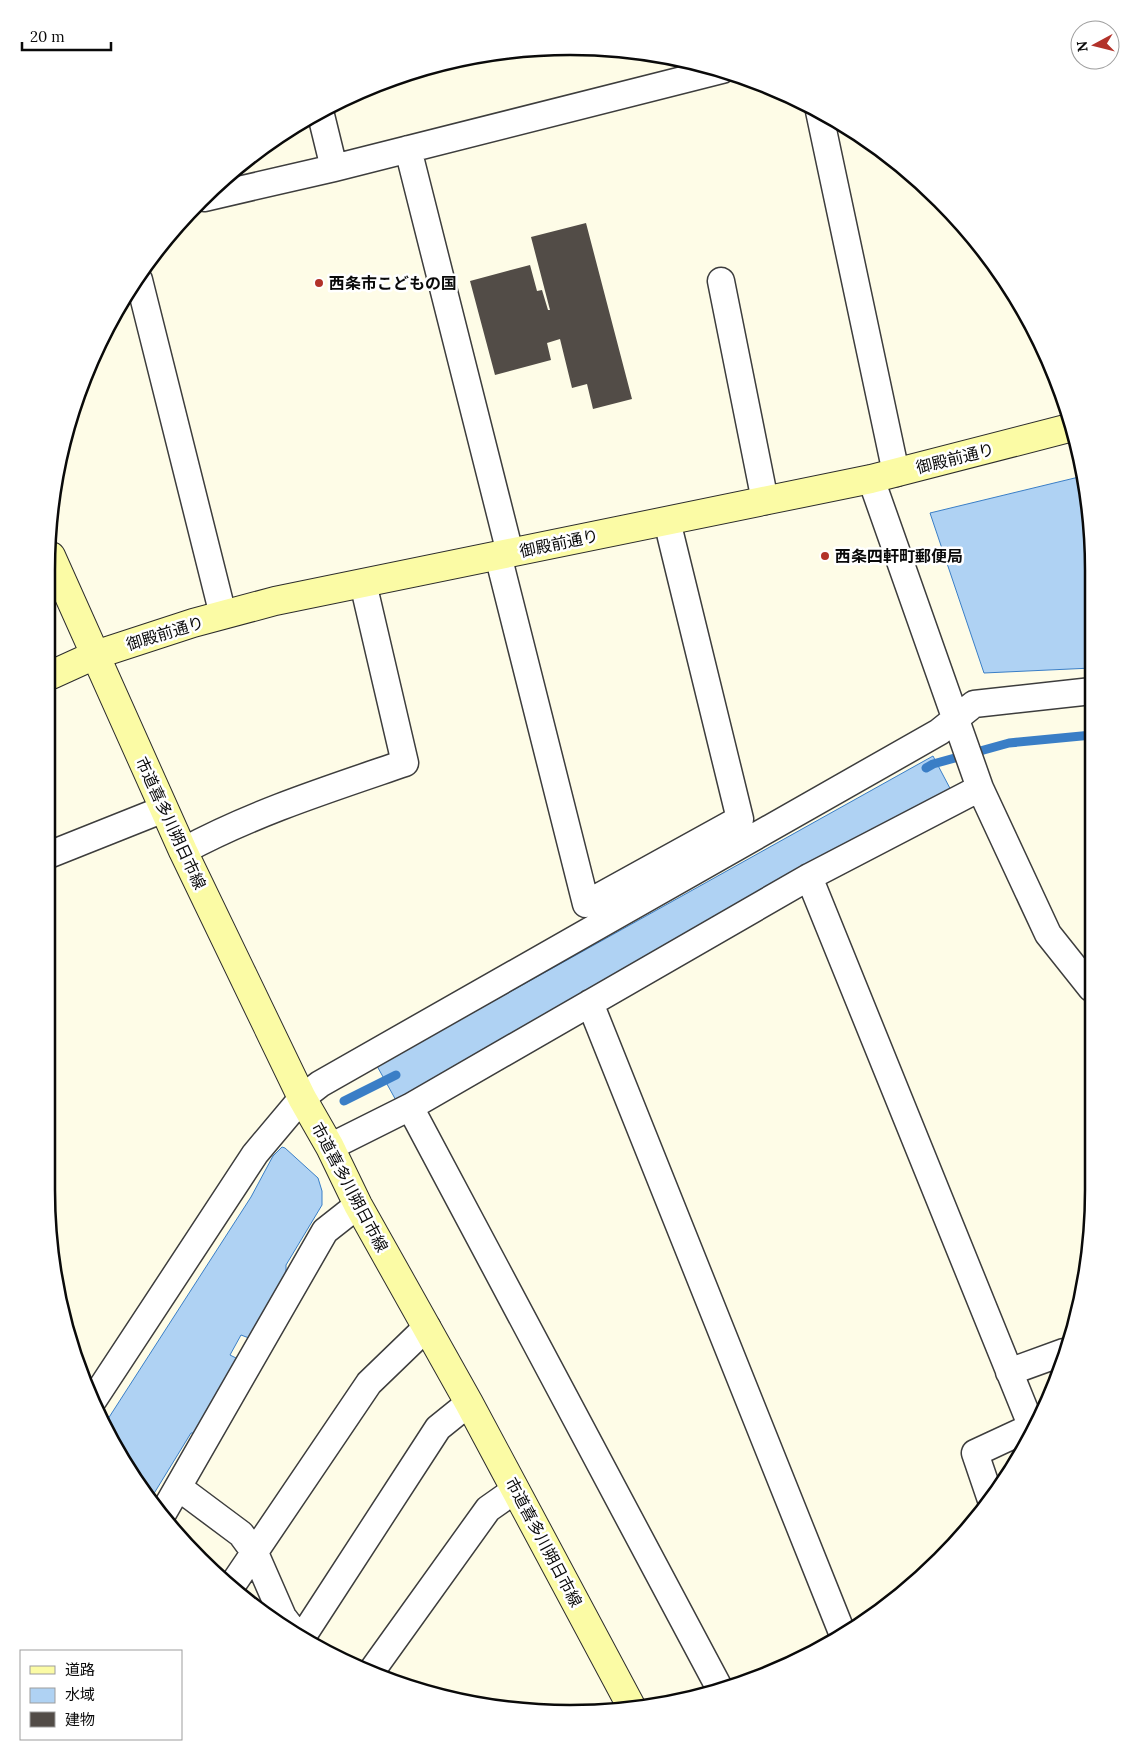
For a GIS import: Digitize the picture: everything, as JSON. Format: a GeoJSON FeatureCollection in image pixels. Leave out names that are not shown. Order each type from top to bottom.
{"type":"FeatureCollection","features":[{"type":"Feature","properties":{"kind":"street"},"geometry":{"type":"LineString","coordinates":[[218,195],[334,168],[704,73]]}},
{"type":"Feature","properties":{"kind":"street"},"geometry":{"type":"LineString","coordinates":[[322,119],[334,168]]}},
{"type":"Feature","properties":{"kind":"street"},"geometry":{"type":"LineString","coordinates":[[821,120],[883,476],[959,725],[976,776],[1048,934],[1085,982]]}},
{"type":"Feature","properties":{"kind":"street"},"geometry":{"type":"LineString","coordinates":[[408,149],[586,904],[740,819],[667,521]]}},
{"type":"Feature","properties":{"kind":"street"},"geometry":{"type":"LineString","coordinates":[[721,281],[765,501]]}},
{"type":"Feature","properties":{"kind":"street"},"geometry":{"type":"LineString","coordinates":[[141,286],[223,615]]}},
{"type":"Feature","properties":{"kind":"street","name":"御殿前通り"},"geometry":{"type":"LineString","coordinates":[[55,673],[95,655],[193,623],[275,601],[883,476],[1065,429]]}},
{"type":"Feature","properties":{"kind":"street","name":"市道喜多川朔日市線"},"geometry":{"type":"LineString","coordinates":[[55,565],[182,850],[302,1098],[330,1147],[358,1205],[469,1403],[629,1702]]}},
{"type":"Feature","properties":{"kind":"street"},"geometry":{"type":"LineString","coordinates":[[182,850],[220,831],[276,808],[405,763],[363,583]]}},
{"type":"Feature","properties":{"kind":"street"},"geometry":{"type":"LineString","coordinates":[[97,1394],[255,1154],[302,1098],[320,1084],[939,732],[959,725],[974,704],[1085,693]]}},
{"type":"Feature","properties":{"kind":"street"},"geometry":{"type":"LineString","coordinates":[[330,1147],[410,1107],[809,876],[976,776]]}},
{"type":"Feature","properties":{"kind":"street"},"geometry":{"type":"LineString","coordinates":[[55,852],[164,809]]}},
{"type":"Feature","properties":{"kind":"street"},"geometry":{"type":"LineString","coordinates":[[809,876],[1030,1422]]}},
{"type":"Feature","properties":{"kind":"street"},"geometry":{"type":"LineString","coordinates":[[590,1002],[840,1628]]}},
{"type":"Feature","properties":{"kind":"street"},"geometry":{"type":"LineString","coordinates":[[410,1107],[716,1683]]}},
{"type":"Feature","properties":{"kind":"street"},"geometry":{"type":"LineString","coordinates":[[165,1509],[325,1231],[358,1205]]}},
{"type":"Feature","properties":{"kind":"street"},"geometry":{"type":"LineString","coordinates":[[235,1581],[369,1384],[427,1326]]}},
{"type":"Feature","properties":{"kind":"street"},"geometry":{"type":"LineString","coordinates":[[1009,1372],[1059,1354]]}},
{"type":"Feature","properties":{"kind":"street"},"geometry":{"type":"LineString","coordinates":[[304,1631],[438,1428],[469,1403]]}},
{"type":"Feature","properties":{"kind":"street"},"geometry":{"type":"LineString","coordinates":[[988,1491],[975,1454],[1025,1431]]}},
{"type":"Feature","properties":{"kind":"street"},"geometry":{"type":"LineString","coordinates":[[178,1487],[240,1534],[255,1553],[284,1618]]}},
{"type":"Feature","properties":{"kind":"street"},"geometry":{"type":"LineString","coordinates":[[375,1667],[488,1510],[515,1490]]}},
{"type":"Feature","properties":{"kind":"water"},"geometry":{"type":"Polygon","coordinates":[[[1076,478],[1084,536],[1085,668],[984,673],[930,513],[1076,478]]]}},
{"type":"Feature","properties":{"kind":"water"},"geometry":{"type":"Polygon","coordinates":[[[933,756],[953,794],[398,1104],[377,1066],[933,756]]]}},
{"type":"Feature","properties":{"kind":"water"},"geometry":{"type":"Polygon","coordinates":[[[282,1147],[285,1148],[318,1178],[322,1191],[322,1205],[286,1265],[286,1275],[249,1338],[241,1335],[230,1355],[238,1359],[196,1433],[191,1433],[154,1494],[124,1448],[108,1418],[251,1197],[273,1156],[282,1147]]]}},
{"type":"Feature","properties":{"kind":"building"},"geometry":{"type":"Polygon","coordinates":[[[586,223],[632,399],[593,409],[587,384],[572,388],[560,339],[547,343],[551,360],[495,375],[470,281],[530,265],[537,291],[542,290],[548,310],[550,310],[531,237],[586,223]]]}},
{"type":"Feature","properties":{"kind":"waterway"},"geometry":{"type":"LineString","coordinates":[[926,768],[933,764],[1009,743],[1085,736]]}},
{"type":"Feature","properties":{"kind":"waterway"},"geometry":{"type":"LineString","coordinates":[[344,1101],[396,1075]]}},
{"type":"Feature","properties":{"kind":"place","name":"西条市こどもの国"},"geometry":{"type":"Point","coordinates":[319,283]}},
{"type":"Feature","properties":{"kind":"place","name":"西条四軒町郵便局"},"geometry":{"type":"Point","coordinates":[825,556]}}]}
